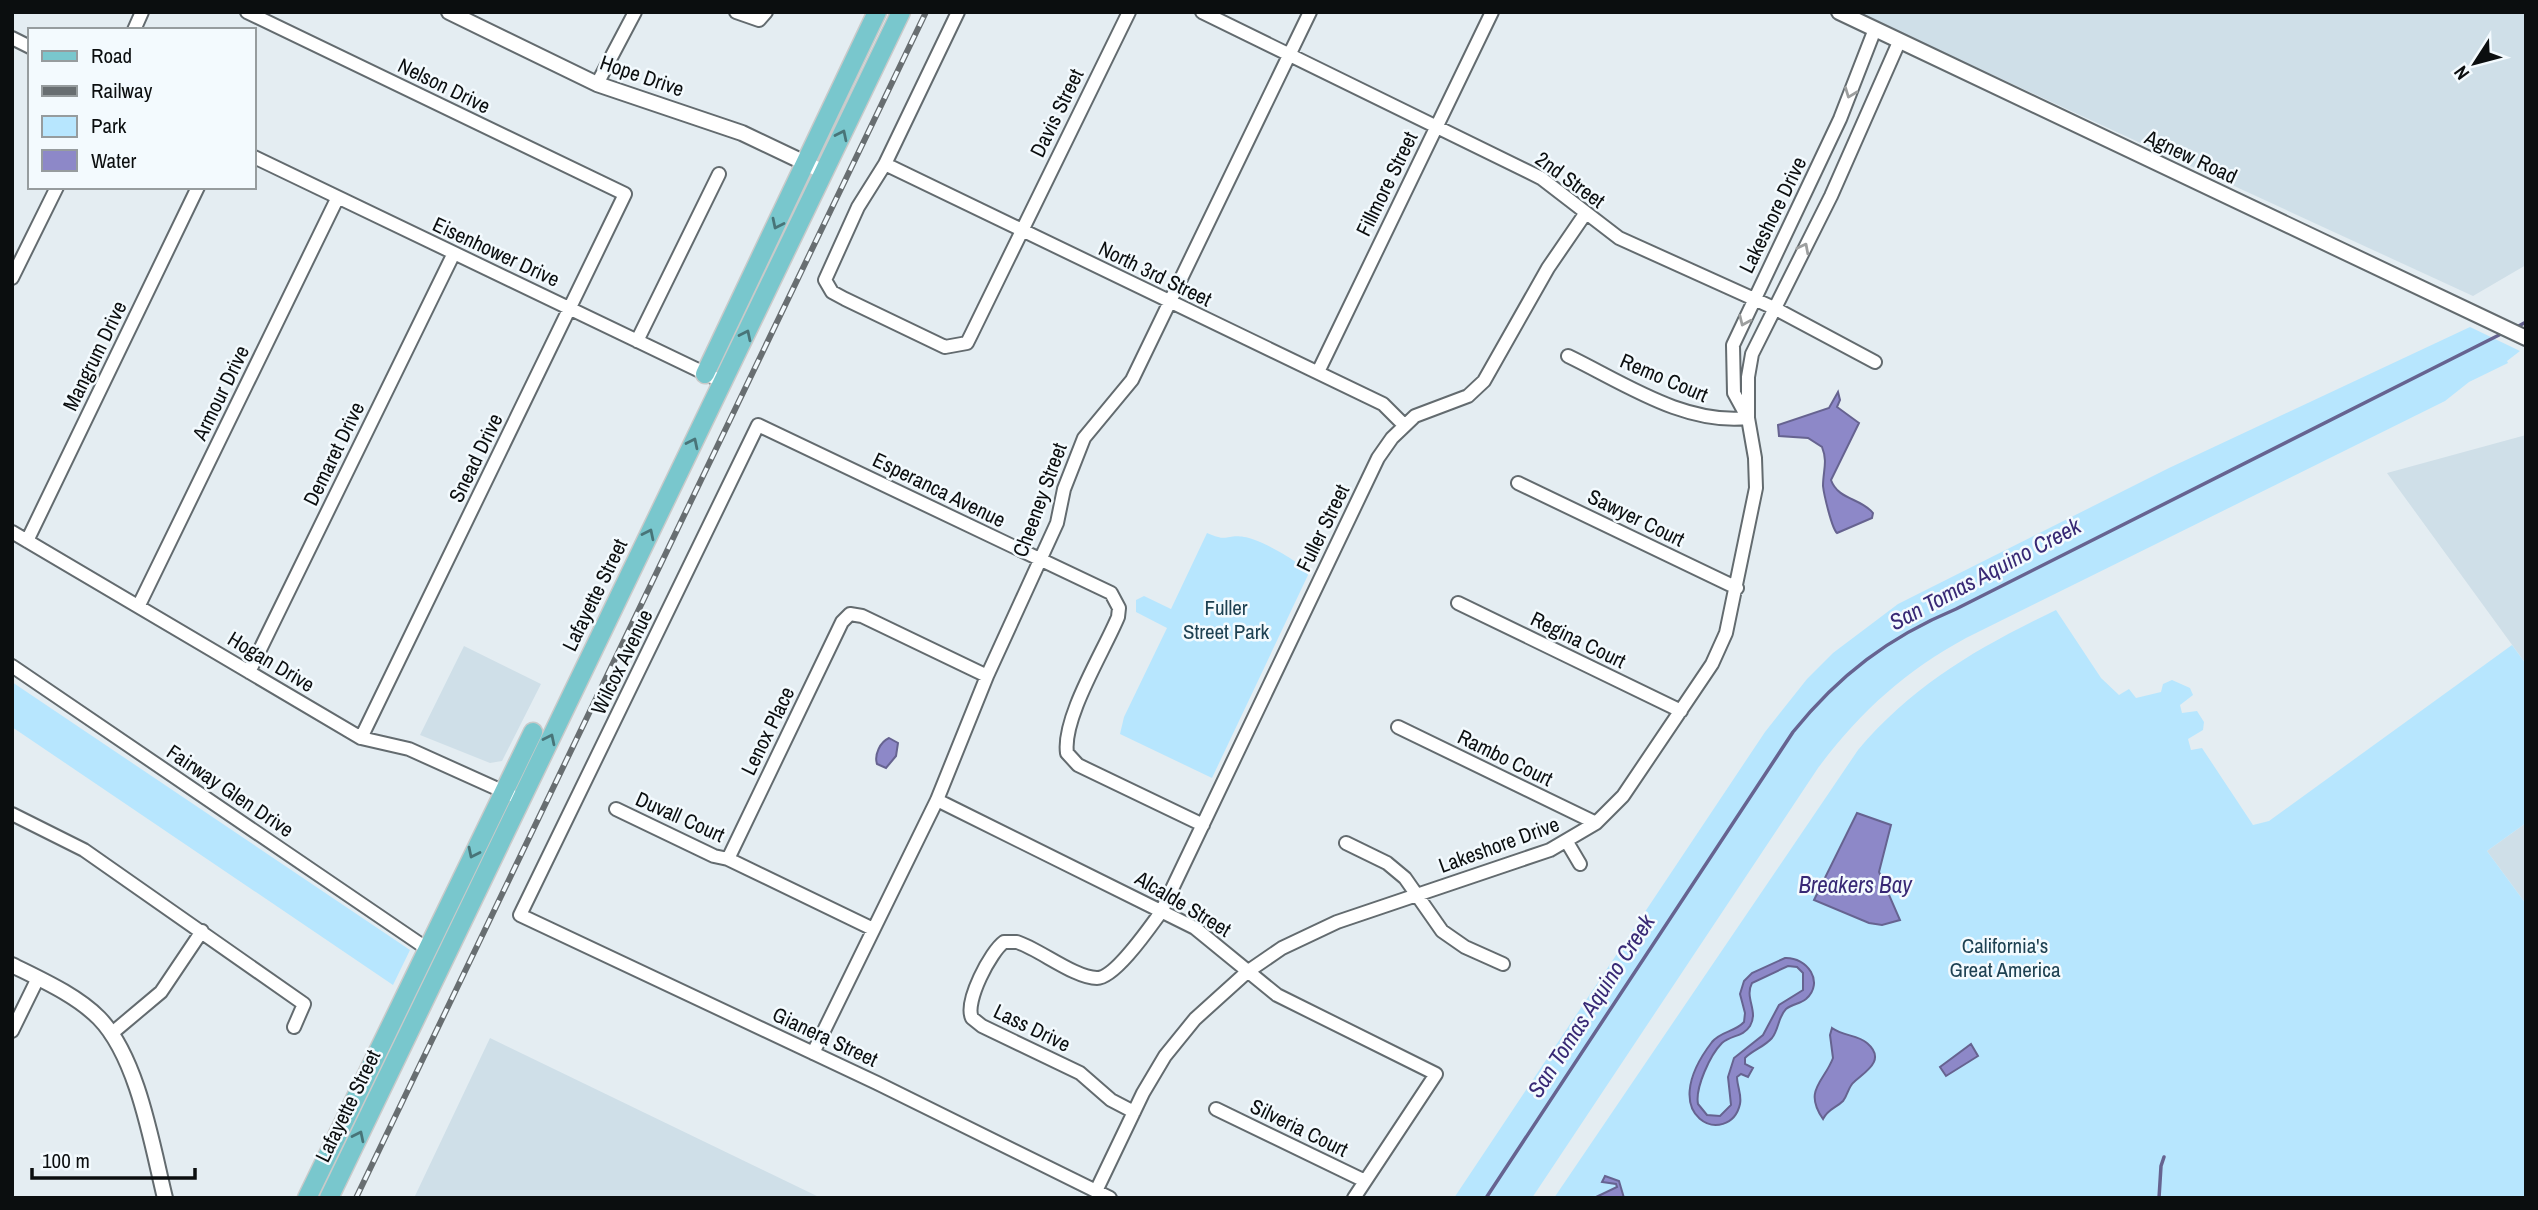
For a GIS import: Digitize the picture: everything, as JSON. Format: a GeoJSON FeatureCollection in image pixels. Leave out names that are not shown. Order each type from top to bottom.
{"type":"FeatureCollection","features":[{"type":"Feature","properties":{"kind":"main road"},"geometry":{"type":"LineString","coordinates":[[705,374],[877,12]]}},
{"type":"Feature","properties":{"kind":"main road","name":"Lafayette Street"},"geometry":{"type":"LineString","coordinates":[[329,1198],[901,12]]}},
{"type":"Feature","properties":{"kind":"main road","name":"Lafayette Street"},"geometry":{"type":"LineString","coordinates":[[307,1198],[533,732]]}},
{"type":"Feature","properties":{"kind":"street"},"geometry":{"type":"LineString","coordinates":[[135,28],[142,12]]}},
{"type":"Feature","properties":{"kind":"street","name":"Nelson Drive"},"geometry":{"type":"LineString","coordinates":[[247,12],[625,194]]}},
{"type":"Feature","properties":{"kind":"street","name":"Hope Drive"},"geometry":{"type":"LineString","coordinates":[[449,12],[597,84],[742,133],[824,172]]}},
{"type":"Feature","properties":{"kind":"street"},"geometry":{"type":"LineString","coordinates":[[597,84],[635,12]]}},
{"type":"Feature","properties":{"kind":"street"},"geometry":{"type":"LineString","coordinates":[[736,12],[762,16]]}},
{"type":"Feature","properties":{"kind":"street"},"geometry":{"type":"LineString","coordinates":[[885,164],[958,12]]}},
{"type":"Feature","properties":{"kind":"street","name":"Davis Street"},"geometry":{"type":"LineString","coordinates":[[885,164],[858,207],[825,280],[832,292],[945,346],[967,343],[1129,12]]}},
{"type":"Feature","properties":{"kind":"street","name":"2nd Street"},"geometry":{"type":"LineString","coordinates":[[1202,12],[1541,178],[1619,238],[1774,308],[1875,362]]}},
{"type":"Feature","properties":{"kind":"street","name":"Cheeney Street"},"geometry":{"type":"LineString","coordinates":[[813,1053],[937,800],[987,676],[1057,523],[1064,489],[1084,438],[1132,380],[1310,12]]}},
{"type":"Feature","properties":{"kind":"street","name":"Fillmore Street"},"geometry":{"type":"LineString","coordinates":[[1318,372],[1492,12]]}},
{"type":"Feature","properties":{"kind":"street","name":"Agnew Road"},"geometry":{"type":"LineString","coordinates":[[1839,12],[2526,338]]}},
{"type":"Feature","properties":{"kind":"street","name":"Lakeshore Drive"},"geometry":{"type":"LineString","coordinates":[[1748,418],[1734,393],[1731,371],[1733,345],[1840,119],[1875,29]]}},
{"type":"Feature","properties":{"kind":"street"},"geometry":{"type":"LineString","coordinates":[[12,38],[28,46]]}},
{"type":"Feature","properties":{"kind":"street","name":"Lakeshore Drive"},"geometry":{"type":"LineString","coordinates":[[1097,1189],[1153,1074],[1180,1037],[1210,1004],[1247,972],[1282,948],[1318,929],[1531,858],[1567,842],[1596,823],[1633,783],[1720,649],[1737,588],[1756,488],[1755,458],[1748,418],[1748,377],[1752,354],[1831,196],[1899,42]]}},
{"type":"Feature","properties":{"kind":"street","name":"Eisenhower Drive"},"geometry":{"type":"LineString","coordinates":[[256,158],[723,382]]}},
{"type":"Feature","properties":{"kind":"street","name":"North 3rd Street"},"geometry":{"type":"LineString","coordinates":[[885,164],[1383,404],[1404,425]]}},
{"type":"Feature","properties":{"kind":"street"},"geometry":{"type":"LineString","coordinates":[[637,341],[719,174]]}},
{"type":"Feature","properties":{"kind":"street"},"geometry":{"type":"LineString","coordinates":[[12,278],[56,189]]}},
{"type":"Feature","properties":{"kind":"street","name":"Mangrum Drive"},"geometry":{"type":"LineString","coordinates":[[27,541],[197,189]]}},
{"type":"Feature","properties":{"kind":"street","name":"Snead Drive"},"geometry":{"type":"LineString","coordinates":[[361,738],[625,194]]}},
{"type":"Feature","properties":{"kind":"street","name":"Armour Drive"},"geometry":{"type":"LineString","coordinates":[[139,605],[337,198]]}},
{"type":"Feature","properties":{"kind":"street","name":"Fuller Street"},"geometry":{"type":"LineString","coordinates":[[1161,912],[1378,458],[1404,425],[1415,416],[1468,396],[1484,381],[1548,268],[1585,214]]}},
{"type":"Feature","properties":{"kind":"street","name":"Demaret Drive"},"geometry":{"type":"LineString","coordinates":[[248,672],[454,253]]}},
{"type":"Feature","properties":{"kind":"street","name":"Remo Court"},"geometry":{"type":"LineString","coordinates":[[1568,356],[1678,409],[1706,418],[1748,418]]}},
{"type":"Feature","properties":{"kind":"street","name":"Esperanca Avenue"},"geometry":{"type":"LineString","coordinates":[[758,425],[1111,593],[1119,608],[1115,625],[1080,700],[1067,737],[1067,753],[1078,765],[1203,825]]}},
{"type":"Feature","properties":{"kind":"street","name":"Wilcox Avenue"},"geometry":{"type":"LineString","coordinates":[[520,915],[758,425]]}},
{"type":"Feature","properties":{"kind":"street","name":"Sawyer Court"},"geometry":{"type":"LineString","coordinates":[[1518,483],[1737,588]]}},
{"type":"Feature","properties":{"kind":"street","name":"Hogan Drive"},"geometry":{"type":"LineString","coordinates":[[12,532],[361,738],[409,749],[521,800]]}},
{"type":"Feature","properties":{"kind":"street","name":"Regina Court"},"geometry":{"type":"LineString","coordinates":[[1458,603],[1681,711]]}},
{"type":"Feature","properties":{"kind":"street","name":"Lenox Place"},"geometry":{"type":"LineString","coordinates":[[729,859],[842,622],[850,614],[862,616],[987,676]]}},
{"type":"Feature","properties":{"kind":"street","name":"Fairway Glen Drive"},"geometry":{"type":"LineString","coordinates":[[12,666],[426,948]]}},
{"type":"Feature","properties":{"kind":"street","name":"Rambo Court"},"geometry":{"type":"LineString","coordinates":[[1398,727],[1596,823]]}},
{"type":"Feature","properties":{"kind":"street","name":"Alcalde Street"},"geometry":{"type":"LineString","coordinates":[[937,800],[1208,937],[1277,995],[1436,1074],[1365,1181]]}},
{"type":"Feature","properties":{"kind":"street","name":"Duvall Court"},"geometry":{"type":"LineString","coordinates":[[615,809],[714,856],[729,859]]}},
{"type":"Feature","properties":{"kind":"street"},"geometry":{"type":"LineString","coordinates":[[12,814],[84,850],[304,1004],[294,1027]]}},
{"type":"Feature","properties":{"kind":"street"},"geometry":{"type":"LineString","coordinates":[[1567,842],[1580,864]]}},
{"type":"Feature","properties":{"kind":"street"},"geometry":{"type":"LineString","coordinates":[[1346,844],[1387,863],[1405,878],[1442,931],[1465,947],[1503,964]]}},
{"type":"Feature","properties":{"kind":"street"},"geometry":{"type":"LineString","coordinates":[[729,859],[873,929]]}},
{"type":"Feature","properties":{"kind":"street","name":"Lass Drive"},"geometry":{"type":"LineString","coordinates":[[1134,1112],[1111,1100],[1080,1073],[982,1026],[972,1017],[969,1007],[995,951],[1004,942],[1023,944],[1087,975],[1101,977],[1112,971],[1161,912]]}},
{"type":"Feature","properties":{"kind":"street","name":"Gianera Street"},"geometry":{"type":"LineString","coordinates":[[520,915],[1111,1198]]}},
{"type":"Feature","properties":{"kind":"street"},"geometry":{"type":"LineString","coordinates":[[111,1034],[161,992],[202,931]]}},
{"type":"Feature","properties":{"kind":"street"},"geometry":{"type":"LineString","coordinates":[[12,965],[83,1004],[111,1034],[135,1085],[165,1198]]}},
{"type":"Feature","properties":{"kind":"street"},"geometry":{"type":"LineString","coordinates":[[12,1031],[38,978]]}},
{"type":"Feature","properties":{"kind":"street","name":"Silveria Court"},"geometry":{"type":"LineString","coordinates":[[1216,1109],[1365,1181]]}},
{"type":"Feature","properties":{"kind":"street"},"geometry":{"type":"LineString","coordinates":[[1354,1198],[1365,1181]]}},
{"type":"Feature","properties":{"kind":"shaded area"},"geometry":{"type":"Polygon","coordinates":[[[1856,12],[2526,12],[2526,265],[2473,296],[1856,12]]]}},
{"type":"Feature","properties":{"kind":"shaded area"},"geometry":{"type":"Polygon","coordinates":[[[2526,435],[2526,664],[2387,473],[2526,435]]]}},
{"type":"Feature","properties":{"kind":"shaded area"},"geometry":{"type":"Polygon","coordinates":[[[464,646],[541,684],[502,761],[490,763],[420,735],[464,646]]]}},
{"type":"Feature","properties":{"kind":"shaded area"},"geometry":{"type":"Polygon","coordinates":[[[2526,823],[2526,904],[2487,851],[2526,823]]]}},
{"type":"Feature","properties":{"kind":"shaded area"},"geometry":{"type":"Polygon","coordinates":[[[490,1038],[821,1198],[414,1198],[490,1038]]]}},
{"type":"Feature","properties":{"kind":"green space"},"geometry":{"type":"Polygon","coordinates":[[[2470,327],[2520,351],[2507,361],[2508,363],[2469,382],[2445,401],[1966,638],[1923,664],[1884,695],[1850,729],[1818,768],[1532,1198],[1454,1198],[1765,732],[1807,679],[1833,653],[1898,604],[2169,468],[2470,327]]]}},
{"type":"Feature","properties":{"kind":"green space","name":"Fuller Street Park"},"geometry":{"type":"Polygon","coordinates":[[[1207,533],[1224,538],[1244,537],[1259,542],[1299,564],[1308,575],[1212,778],[1120,734],[1124,717],[1167,628],[1136,612],[1136,600],[1144,596],[1171,609],[1207,533]]]}},
{"type":"Feature","properties":{"kind":"green space","name":"California's Great America"},"geometry":{"type":"Polygon","coordinates":[[[2056,610],[2101,678],[2119,695],[2129,689],[2136,698],[2161,692],[2163,684],[2172,680],[2190,688],[2193,695],[2180,705],[2182,713],[2197,711],[2204,722],[2203,730],[2188,739],[2191,750],[2202,748],[2253,825],[2269,821],[2512,645],[2526,664],[2526,823],[2487,851],[2526,904],[2526,1198],[1554,1198],[1858,750],[1902,705],[1949,669],[2000,638],[2056,610]]]}},
{"type":"Feature","properties":{"kind":"green space"},"geometry":{"type":"Polygon","coordinates":[[[12,682],[410,950],[393,985],[12,727],[12,682]]]}},
{"type":"Feature","properties":{"kind":"water"},"geometry":{"type":"Polygon","coordinates":[[[1838,392],[1840,400],[1837,407],[1859,423],[1831,480],[1834,487],[1844,495],[1873,513],[1872,518],[1837,533],[1824,490],[1825,462],[1822,447],[1808,438],[1779,436],[1778,425],[1829,408],[1838,392]]]}},
{"type":"Feature","properties":{"kind":"water"},"geometry":{"type":"Polygon","coordinates":[[[889,738],[898,743],[896,756],[886,768],[877,764],[876,757],[880,746],[889,738]]]}},
{"type":"Feature","properties":{"kind":"water","name":"Breakers Bay"},"geometry":{"type":"Polygon","coordinates":[[[1857,813],[1891,825],[1879,872],[1900,920],[1882,925],[1869,923],[1814,900],[1857,813]]]}},
{"type":"Feature","properties":{"kind":"water"},"geometry":{"type":"Polygon","coordinates":[[[1785,958],[1793,959],[1811,972],[1814,985],[1806,999],[1783,1012],[1772,1038],[1745,1058],[1745,1064],[1753,1068],[1748,1077],[1741,1074],[1737,1077],[1740,1104],[1733,1117],[1723,1124],[1711,1124],[1700,1119],[1692,1107],[1690,1091],[1696,1069],[1712,1042],[1744,1022],[1745,1013],[1740,994],[1744,981],[1752,973],[1785,958]],[[1788,966],[1752,983],[1750,994],[1753,1015],[1750,1026],[1717,1048],[1701,1081],[1698,1104],[1707,1115],[1720,1116],[1731,1105],[1728,1077],[1734,1058],[1763,1035],[1779,1005],[1803,990],[1803,973],[1797,967],[1788,966]]]}},
{"type":"Feature","properties":{"kind":"water"},"geometry":{"type":"Polygon","coordinates":[[[1832,1028],[1867,1043],[1873,1049],[1875,1060],[1852,1084],[1843,1101],[1823,1119],[1817,1109],[1815,1093],[1833,1058],[1830,1035],[1832,1028]]]}},
{"type":"Feature","properties":{"kind":"water"},"geometry":{"type":"Polygon","coordinates":[[[1971,1044],[1978,1056],[1946,1076],[1940,1067],[1971,1044]]]}},
{"type":"Feature","properties":{"kind":"water"},"geometry":{"type":"Polygon","coordinates":[[[1605,1176],[1619,1181],[1624,1198],[1594,1198],[1617,1187],[1616,1184],[1602,1182],[1605,1176]]]}},
{"type":"Feature","properties":{"kind":"waterway","name":"San Tomas Aquino Creek"},"geometry":{"type":"LineString","coordinates":[[2515,328],[2526,322]]}},
{"type":"Feature","properties":{"kind":"waterway","name":"San Tomas Aquino Creek"},"geometry":{"type":"LineString","coordinates":[[1486,1198],[1793,732],[1810,711],[1847,675],[1887,645],[1932,620],[2505,332]]}},
{"type":"Feature","properties":{"kind":"waterway"},"geometry":{"type":"LineString","coordinates":[[2159,1198],[2164,1157]]}},
{"type":"Feature","properties":{"kind":"railway"},"geometry":{"type":"LineString","coordinates":[[356,1198],[926,12]]}}]}
